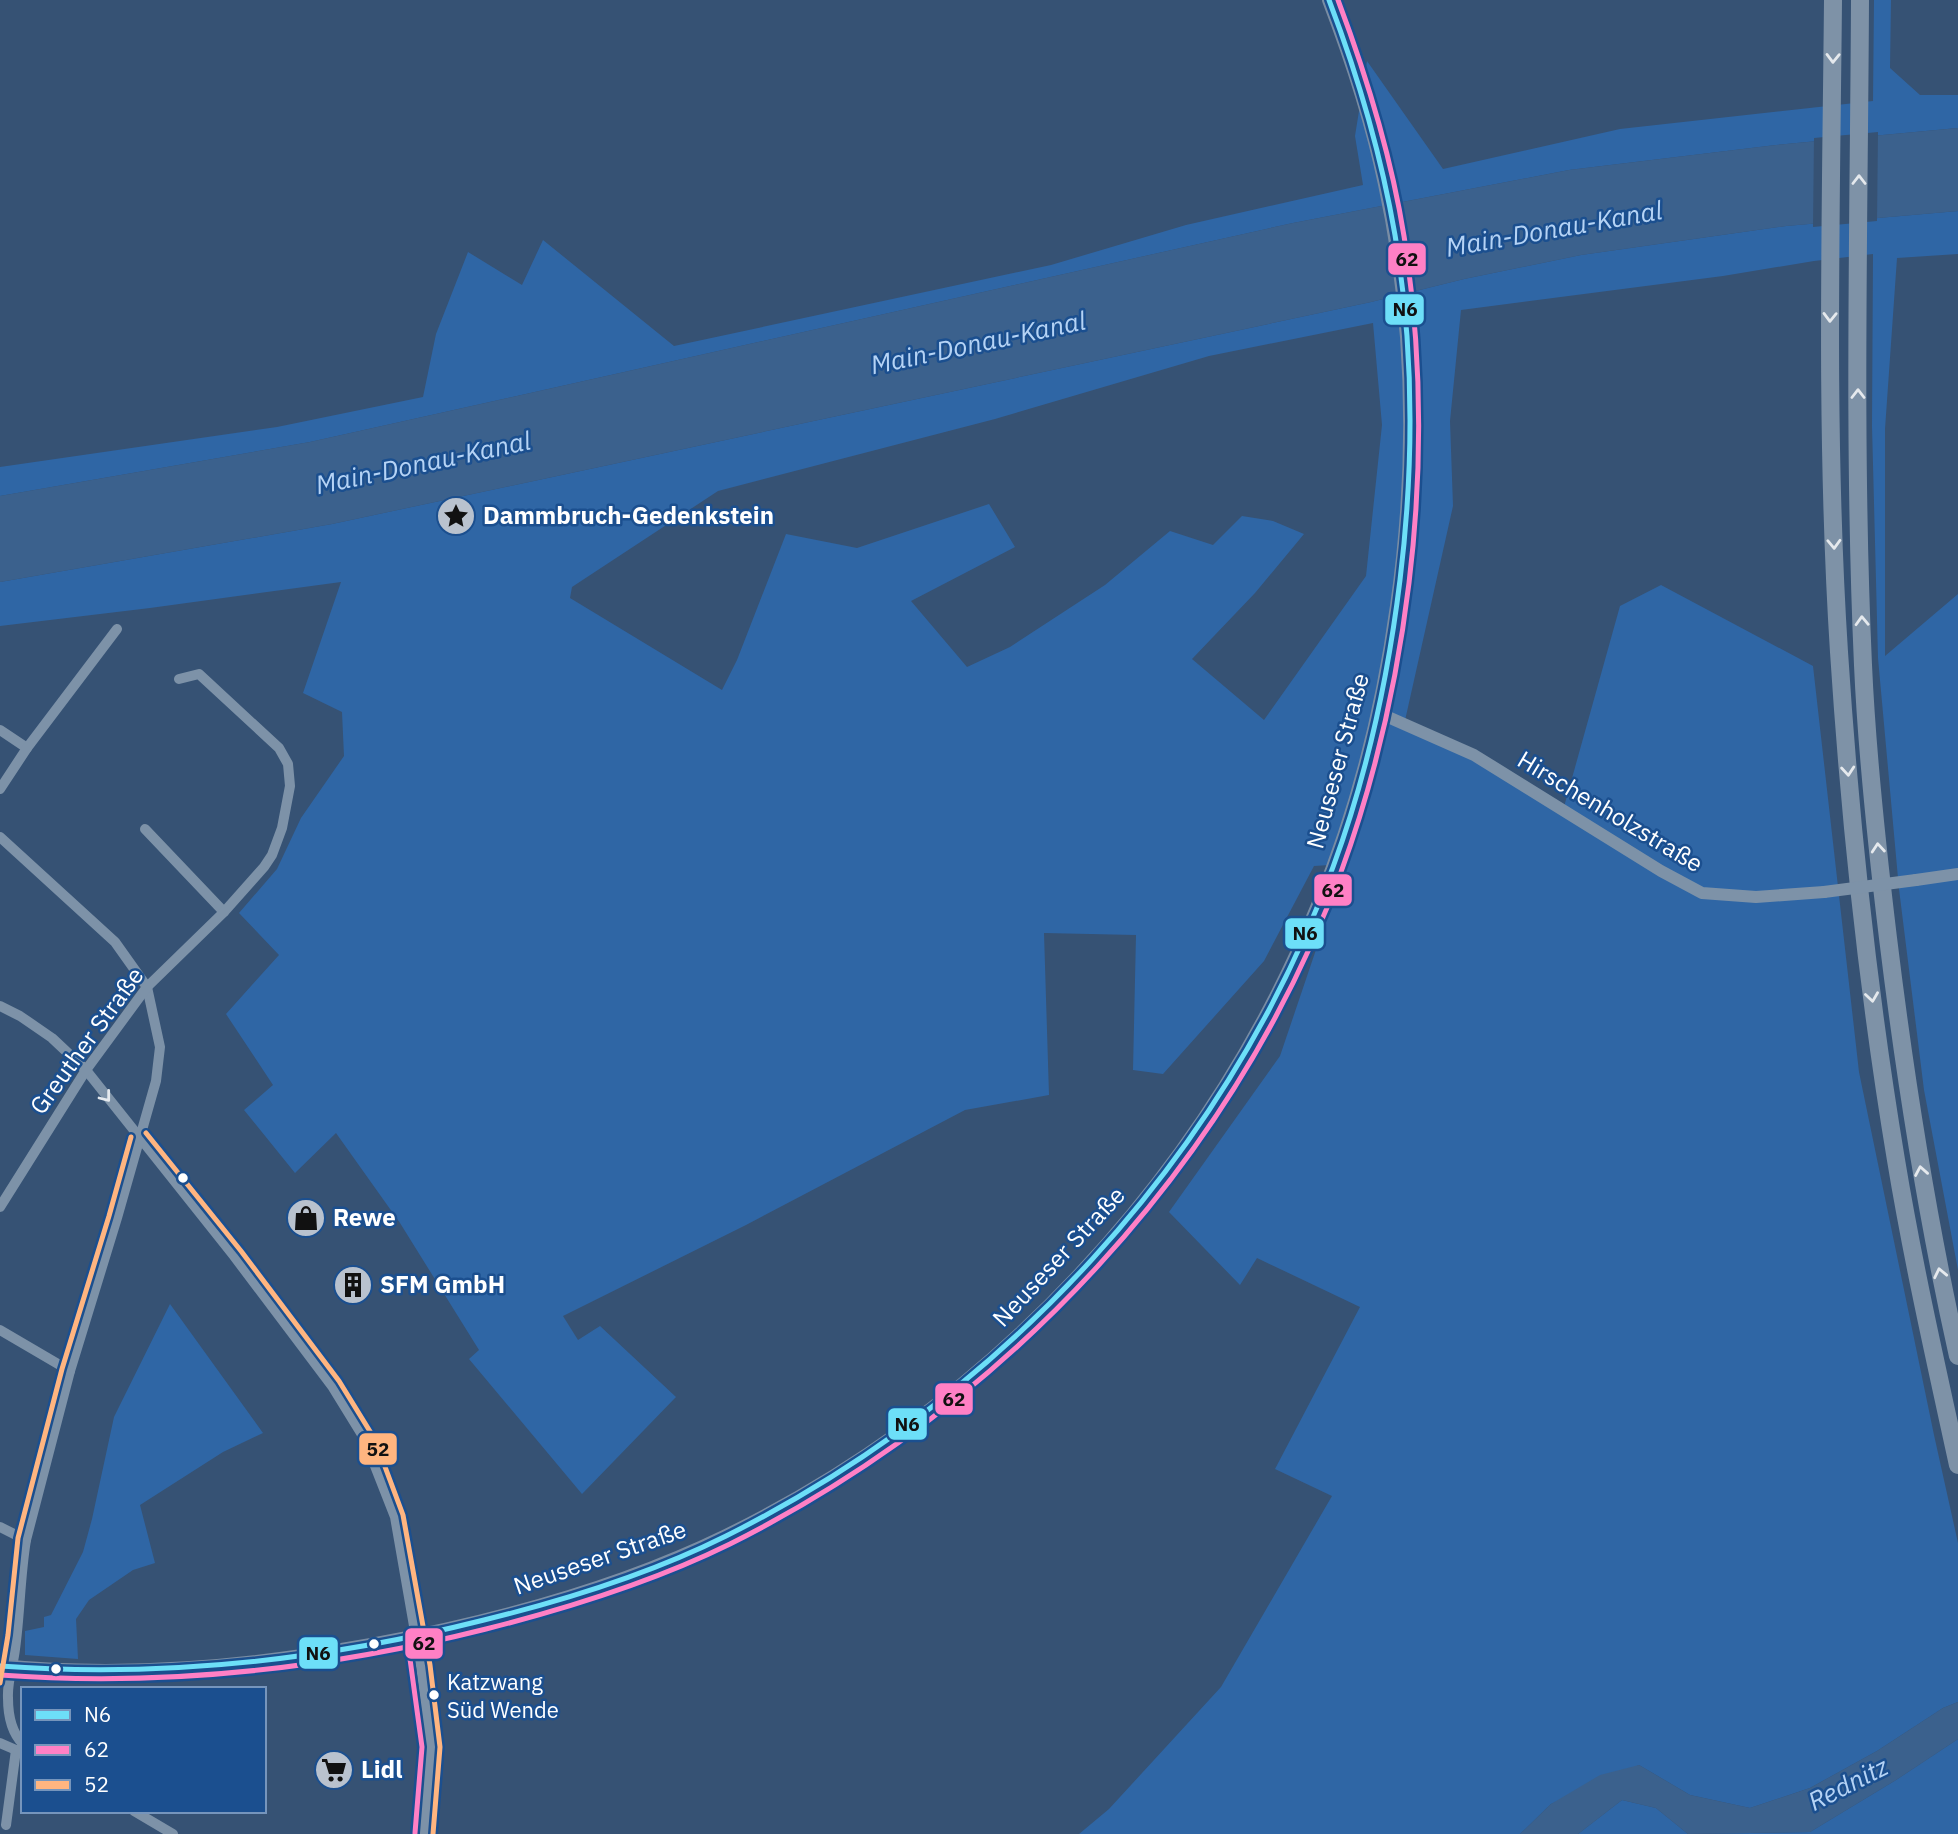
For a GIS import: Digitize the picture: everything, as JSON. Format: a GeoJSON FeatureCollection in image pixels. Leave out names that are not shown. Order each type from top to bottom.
{"type":"FeatureCollection","features":[{"type":"Feature","properties":{"kind":"highway"},"geometry":{"type":"LineString","coordinates":[[1833,0],[1831,475],[1845,737],[1861,914],[1880,1057],[1900,1184],[1928,1332],[1958,1465]]}},
{"type":"Feature","properties":{"kind":"highway"},"geometry":{"type":"LineString","coordinates":[[1860,0],[1858,374],[1863,668],[1878,856],[1905,1073],[1934,1243],[1958,1356]]}},
{"type":"Feature","properties":{"kind":"main road","name":"Neuseser Straße"},"geometry":{"type":"LineString","coordinates":[[6,1667],[113,1671],[222,1667],[319,1654],[489,1619],[570,1595],[679,1556],[745,1526],[825,1482],[898,1433],[964,1382],[1035,1319],[1089,1265],[1136,1211],[1193,1135],[1250,1045],[1290,969],[1324,892],[1352,810],[1378,710],[1394,631],[1410,474],[1405,325],[1383,177],[1364,105],[1329,0]]}},
{"type":"Feature","properties":{"kind":"street"},"geometry":{"type":"LineString","coordinates":[[0,789],[27,748],[117,629]]}},
{"type":"Feature","properties":{"kind":"street","name":"Greuther Straße"},"geometry":{"type":"LineString","coordinates":[[1,1204],[86,1070],[147,987],[224,912],[264,867],[278,843],[290,786],[288,764],[279,748],[199,674],[178,679]]}},
{"type":"Feature","properties":{"kind":"street","name":"Hirschenholzstraße"},"geometry":{"type":"LineString","coordinates":[[1378,710],[1474,755],[1661,871],[1702,892],[1756,897],[1824,892],[1958,874]]}},
{"type":"Feature","properties":{"kind":"street"},"geometry":{"type":"LineString","coordinates":[[0,730],[27,748]]}},
{"type":"Feature","properties":{"kind":"street"},"geometry":{"type":"LineString","coordinates":[[145,829],[224,912]]}},
{"type":"Feature","properties":{"kind":"street"},"geometry":{"type":"LineString","coordinates":[[0,836],[115,943],[147,987],[160,1046],[156,1082],[71,1371],[26,1540],[16,1647],[6,1667],[9,1718],[21,1748],[4,1803],[6,1825]]}},
{"type":"Feature","properties":{"kind":"street"},"geometry":{"type":"LineString","coordinates":[[0,1006],[52,1038],[86,1070],[234,1256],[332,1386],[364,1438],[395,1517],[416,1636],[430,1747],[424,1834]]}},
{"type":"Feature","properties":{"kind":"street"},"geometry":{"type":"LineString","coordinates":[[0,1330],[71,1371]]}},
{"type":"Feature","properties":{"kind":"street"},"geometry":{"type":"LineString","coordinates":[[0,1527],[26,1540]]}},
{"type":"Feature","properties":{"kind":"street"},"geometry":{"type":"LineString","coordinates":[[0,1743],[21,1748]]}},
{"type":"Feature","properties":{"kind":"street"},"geometry":{"type":"LineString","coordinates":[[137,1813],[173,1834]]}},
{"type":"Feature","properties":{"kind":"shaded area"},"geometry":{"type":"Polygon","coordinates":[[[1874,0],[1891,0],[1890,68],[1920,95],[1958,95],[1958,128],[1776,145],[1569,170],[1293,223],[310,442],[0,496],[0,467],[277,427],[423,397],[436,334],[468,252],[522,285],[543,240],[674,346],[1051,265],[1186,225],[1363,185],[1355,136],[1367,61],[1443,169],[1620,129],[1873,101],[1874,0]]]}},
{"type":"Feature","properties":{"kind":"shaded area"},"geometry":{"type":"Polygon","coordinates":[[[1958,211],[1958,254],[1897,258],[1885,429],[1885,656],[1958,594],[1958,1270],[1924,1090],[1899,889],[1878,658],[1872,426],[1873,254],[1461,310],[1450,421],[1453,506],[1404,725],[1472,758],[1562,814],[1620,606],[1661,585],[1813,666],[1859,1072],[1958,1543],[1958,1702],[1943,1708],[1877,1751],[1810,1788],[1750,1808],[1690,1795],[1639,1765],[1551,1804],[1520,1834],[1079,1834],[1109,1809],[1221,1687],[1332,1496],[1275,1469],[1360,1307],[1257,1258],[1240,1285],[1169,1212],[1280,1056],[1345,864],[1314,866],[1264,961],[1163,1074],[1133,1070],[1136,935],[1044,933],[1049,1095],[965,1110],[746,1225],[563,1316],[578,1340],[600,1326],[676,1397],[582,1494],[469,1359],[479,1350],[400,1223],[336,1133],[295,1173],[244,1110],[273,1085],[226,1014],[279,955],[239,913],[277,869],[301,818],[344,756],[342,712],[303,693],[341,582],[0,626],[0,582],[332,524],[1581,255],[1786,226],[1958,211]],[[1373,323],[1209,356],[995,419],[718,491],[572,587],[570,598],[722,690],[737,660],[786,534],[857,548],[989,504],[1015,547],[911,601],[967,667],[1010,647],[1105,585],[1170,531],[1213,545],[1242,516],[1273,521],[1304,534],[1255,593],[1192,659],[1264,720],[1366,576],[1382,425],[1373,323]]]}},
{"type":"Feature","properties":{"kind":"shaded area"},"geometry":{"type":"Polygon","coordinates":[[[170,1304],[263,1433],[223,1452],[140,1505],[155,1563],[133,1570],[89,1600],[76,1619],[78,1659],[25,1655],[25,1631],[44,1627],[44,1617],[51,1615],[83,1552],[114,1417],[170,1304]]]}},
{"type":"Feature","properties":{"kind":"shaded area"},"geometry":{"type":"Polygon","coordinates":[[[1958,1739],[1958,1834],[1688,1834],[1810,1832],[1958,1739]]]}},
{"type":"Feature","properties":{"kind":"shaded area"},"geometry":{"type":"Polygon","coordinates":[[[1622,1800],[1656,1808],[1688,1834],[1578,1834],[1622,1800]]]}},
{"type":"Feature","properties":{"kind":"water","name":"Main-Donau-Kanal"},"geometry":{"type":"Polygon","coordinates":[[[1958,128],[1958,211],[1786,226],[1581,255],[332,524],[0,582],[0,496],[310,442],[1293,223],[1569,170],[1776,145],[1958,128]]]}},
{"type":"Feature","properties":{"kind":"water","name":"Rednitz"},"geometry":{"type":"Polygon","coordinates":[[[1958,1702],[1958,1739],[1810,1832],[1688,1834],[1656,1808],[1622,1800],[1578,1834],[1520,1834],[1551,1804],[1600,1775],[1639,1765],[1690,1795],[1750,1808],[1810,1788],[1877,1751],[1943,1708],[1958,1702]]]}},
{"type":"Feature","properties":{"kind":"pier"},"geometry":{"type":"Polygon","coordinates":[[[1878,132],[1877,221],[1813,227],[1814,138],[1878,132]]]}},
{"type":"Feature","properties":{"kind":"transit line","name":"N6"},"geometry":{"type":"LineString","coordinates":[[0,1666],[61,1669],[183,1667],[364,1646],[424,1634],[577,1595],[697,1550],[827,1480],[922,1414],[1011,1340],[1092,1259],[1166,1170],[1231,1075],[1287,974],[1333,867],[1375,726],[1395,617],[1405,537],[1410,451],[1406,321],[1395,235],[1376,145],[1350,57],[1329,0]]}},
{"type":"Feature","properties":{"kind":"transit line","name":"62"},"geometry":{"type":"LineString","coordinates":[[0,1675],[123,1679],[184,1676],[245,1672],[366,1655],[486,1629],[548,1612],[641,1582],[701,1558],[831,1487],[927,1421],[1016,1347],[1098,1265],[1173,1176],[1238,1081],[1295,979],[1341,872],[1374,766],[1404,620],[1414,540],[1418,453],[1417,366],[1410,279],[1399,206],[1385,146],[1359,58],[1338,0]]}},
{"type":"Feature","properties":{"kind":"transit line","name":"52"},"geometry":{"type":"LineString","coordinates":[[146,1133],[241,1251],[339,1381],[378,1448],[403,1515],[430,1665],[440,1747],[433,1834]]}},
{"type":"Feature","properties":{"kind":"transit line","name":"52"},"geometry":{"type":"LineString","coordinates":[[0,1683],[18,1538],[62,1369],[131,1137]]}},
{"type":"Feature","properties":{"kind":"transit line","name":"62"},"geometry":{"type":"LineString","coordinates":[[407,1637],[422,1747],[415,1833]]}},
{"type":"Feature","properties":{"kind":"place","name":"Dammbruch-Gedenkstein"},"geometry":{"type":"Point","coordinates":[456,516]}},
{"type":"Feature","properties":{"kind":"place","name":"Rewe"},"geometry":{"type":"Point","coordinates":[306,1218]}},
{"type":"Feature","properties":{"kind":"place","name":"SFM GmbH"},"geometry":{"type":"Point","coordinates":[353,1285]}},
{"type":"Feature","properties":{"kind":"place","name":"Katzwang Süd Wende"},"geometry":{"type":"Point","coordinates":[434,1695]}},
{"type":"Feature","properties":{"kind":"place","name":"Lidl"},"geometry":{"type":"Point","coordinates":[334,1770]}}]}
